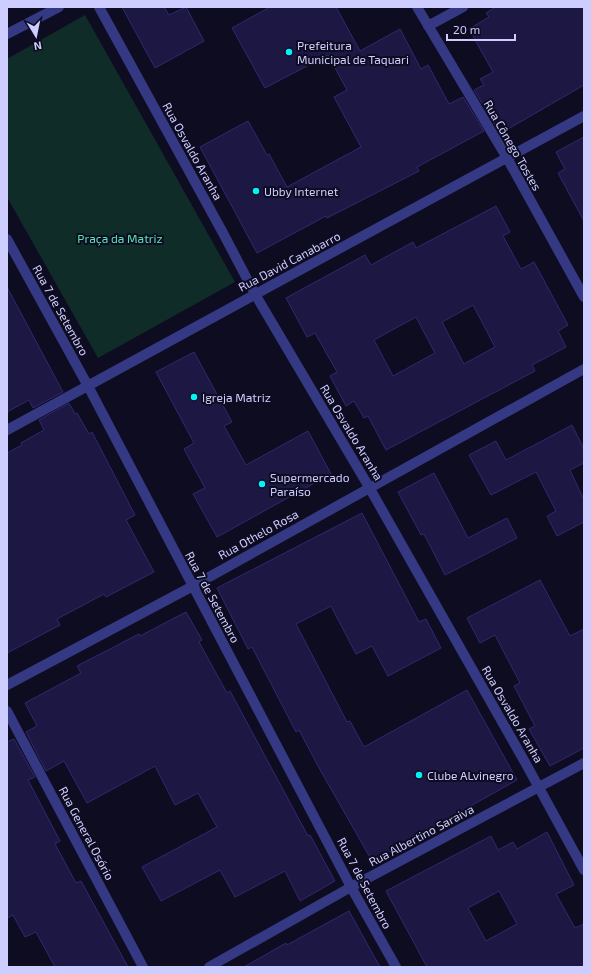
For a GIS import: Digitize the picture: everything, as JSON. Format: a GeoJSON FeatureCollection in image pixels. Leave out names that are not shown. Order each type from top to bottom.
{"type":"FeatureCollection","features":[{"type":"Feature","properties":{"kind":"street"},"geometry":{"type":"LineString","coordinates":[[7,34],[59,7]]}},
{"type":"Feature","properties":{"kind":"street","name":"Rua Osvaldo Aranha"},"geometry":{"type":"LineString","coordinates":[[99,7],[255,294],[369,487],[539,786],[584,870]]}},
{"type":"Feature","properties":{"kind":"street","name":"Rua Cônego Tostes"},"geometry":{"type":"LineString","coordinates":[[417,7],[507,158],[584,297]]}},
{"type":"Feature","properties":{"kind":"street"},"geometry":{"type":"LineString","coordinates":[[428,26],[463,7]]}},
{"type":"Feature","properties":{"kind":"street","name":"Rua David Canabarro"},"geometry":{"type":"LineString","coordinates":[[7,430],[584,116]]}},
{"type":"Feature","properties":{"kind":"street","name":"Rua 7 de Setembro"},"geometry":{"type":"LineString","coordinates":[[7,239],[88,386],[351,887],[396,967]]}},
{"type":"Feature","properties":{"kind":"street","name":"Rua Othelo Rosa"},"geometry":{"type":"LineString","coordinates":[[7,685],[192,586],[584,369]]}},
{"type":"Feature","properties":{"kind":"street","name":"Rua General Osório"},"geometry":{"type":"LineString","coordinates":[[7,711],[143,967]]}},
{"type":"Feature","properties":{"kind":"street","name":"Rua Albertino Saraiva"},"geometry":{"type":"LineString","coordinates":[[209,967],[351,887],[584,763]]}},
{"type":"Feature","properties":{"kind":"green space","name":"Praça da Matriz"},"geometry":{"type":"Polygon","coordinates":[[[85,15],[235,282],[98,358],[7,197],[7,59],[85,15]]]}},
{"type":"Feature","properties":{"kind":"building"},"geometry":{"type":"Polygon","coordinates":[[[122,7],[164,7],[169,15],[186,7],[204,41],[155,68],[122,7]]]}},
{"type":"Feature","properties":{"kind":"building"},"geometry":{"type":"Polygon","coordinates":[[[270,7],[336,7],[360,51],[400,29],[421,69],[428,65],[449,104],[463,97],[484,131],[417,167],[419,171],[327,218],[326,216],[257,253],[200,147],[248,121],[267,155],[269,154],[287,187],[361,147],[334,97],[347,90],[328,55],[265,88],[232,28],[270,7]]]}},
{"type":"Feature","properties":{"kind":"building"},"geometry":{"type":"Polygon","coordinates":[[[496,7],[584,7],[584,85],[508,129],[503,121],[495,125],[474,90],[484,85],[480,79],[493,72],[469,29],[489,17],[486,13],[496,7]]]}},
{"type":"Feature","properties":{"kind":"building"},"geometry":{"type":"Polygon","coordinates":[[[584,137],[584,221],[558,173],[565,169],[556,152],[584,137]]]}},
{"type":"Feature","properties":{"kind":"building"},"geometry":{"type":"Polygon","coordinates":[[[496,206],[510,232],[503,236],[521,269],[534,262],[568,325],[558,331],[566,347],[532,365],[535,371],[386,450],[368,416],[364,418],[354,401],[346,406],[330,376],[337,372],[315,333],[307,337],[286,298],[365,255],[371,265],[413,242],[416,248],[496,206]],[[473,305],[442,322],[464,364],[495,347],[473,305]],[[416,317],[374,340],[393,376],[435,353],[416,317]]]}},
{"type":"Feature","properties":{"kind":"building"},"geometry":{"type":"Polygon","coordinates":[[[7,287],[63,392],[33,408],[29,400],[7,412],[7,287]]]}},
{"type":"Feature","properties":{"kind":"building"},"geometry":{"type":"Polygon","coordinates":[[[194,352],[232,422],[224,426],[246,465],[308,431],[331,474],[217,537],[193,494],[205,488],[184,449],[194,443],[156,372],[194,352]]]}},
{"type":"Feature","properties":{"kind":"building"},"geometry":{"type":"Polygon","coordinates":[[[69,403],[75,414],[77,413],[89,434],[92,432],[135,515],[126,520],[154,572],[106,597],[104,594],[57,619],[60,625],[7,653],[7,453],[44,430],[39,420],[69,403]]]}},
{"type":"Feature","properties":{"kind":"building"},"geometry":{"type":"Polygon","coordinates":[[[572,425],[584,449],[584,463],[570,470],[584,500],[584,522],[557,536],[547,516],[556,511],[536,472],[491,495],[469,455],[496,441],[506,460],[572,425]]]}},
{"type":"Feature","properties":{"kind":"building"},"geometry":{"type":"Polygon","coordinates":[[[434,473],[468,538],[507,518],[517,538],[445,575],[424,534],[421,535],[398,492],[434,473]]]}},
{"type":"Feature","properties":{"kind":"building"},"geometry":{"type":"Polygon","coordinates":[[[362,513],[419,622],[426,619],[441,648],[388,676],[372,646],[356,654],[331,606],[296,624],[347,722],[350,721],[364,747],[467,690],[517,780],[372,861],[299,730],[296,732],[252,647],[248,649],[217,588],[362,513]]]}},
{"type":"Feature","properties":{"kind":"building"},"geometry":{"type":"Polygon","coordinates":[[[540,580],[570,636],[584,629],[584,748],[550,766],[529,729],[535,726],[514,686],[520,683],[495,635],[480,643],[467,618],[540,580]]]}},
{"type":"Feature","properties":{"kind":"building"},"geometry":{"type":"Polygon","coordinates":[[[186,612],[202,640],[199,642],[227,693],[230,691],[308,836],[310,835],[335,881],[300,901],[285,871],[235,897],[220,870],[161,901],[142,867],[217,827],[198,793],[175,805],[155,766],[87,803],[64,761],[46,771],[26,732],[37,726],[25,703],[81,673],[77,666],[186,612]]]}},
{"type":"Feature","properties":{"kind":"building"},"geometry":{"type":"Polygon","coordinates":[[[14,739],[35,777],[28,780],[60,841],[55,844],[76,883],[81,881],[128,967],[55,967],[36,932],[25,937],[13,915],[7,918],[7,742],[14,739]]]}},
{"type":"Feature","properties":{"kind":"building"},"geometry":{"type":"Polygon","coordinates":[[[547,832],[574,885],[556,894],[575,928],[584,924],[584,967],[427,967],[386,891],[491,836],[498,850],[513,842],[517,849],[547,832]],[[499,891],[468,908],[486,941],[517,924],[499,891]]]}},
{"type":"Feature","properties":{"kind":"building"},"geometry":{"type":"Polygon","coordinates":[[[349,911],[380,967],[244,967],[286,943],[287,945],[349,911]]]}},
{"type":"Feature","properties":{"kind":"place","name":"Prefeitura Municipal de Taquari"},"geometry":{"type":"Point","coordinates":[289,52]}},
{"type":"Feature","properties":{"kind":"place","name":"Ubby Internet"},"geometry":{"type":"Point","coordinates":[256,191]}},
{"type":"Feature","properties":{"kind":"place","name":"Igreja Matriz"},"geometry":{"type":"Point","coordinates":[194,397]}},
{"type":"Feature","properties":{"kind":"place","name":"Supermercado Paraíso"},"geometry":{"type":"Point","coordinates":[262,484]}},
{"type":"Feature","properties":{"kind":"place","name":"Clube ALvinegro"},"geometry":{"type":"Point","coordinates":[419,775]}}]}
